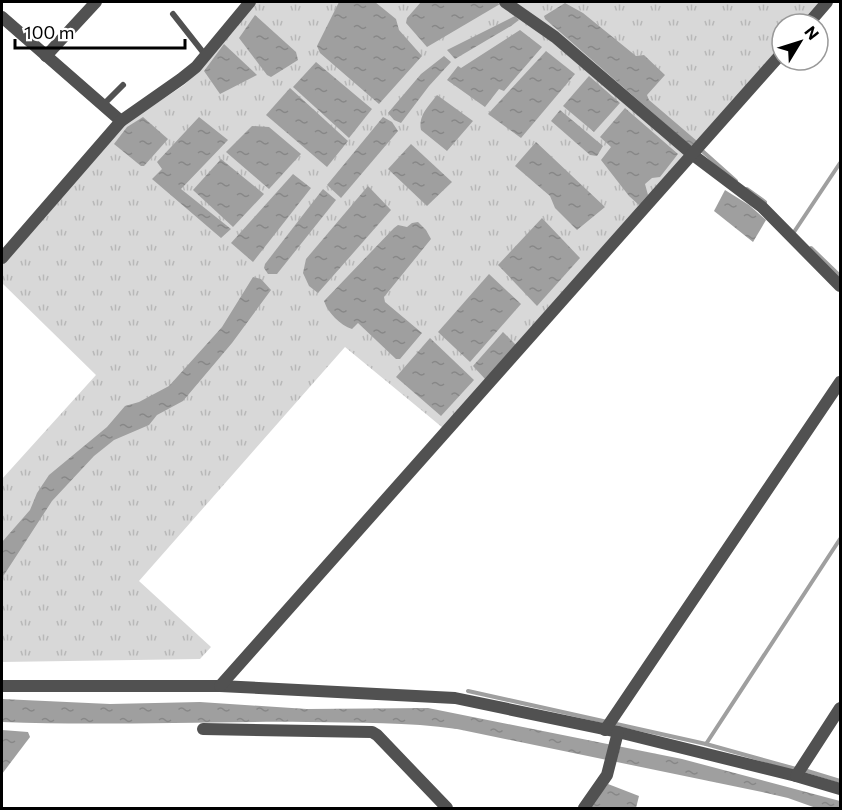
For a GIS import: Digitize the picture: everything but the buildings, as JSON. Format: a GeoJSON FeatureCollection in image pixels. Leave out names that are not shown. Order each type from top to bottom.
{"type":"FeatureCollection","features":[{"type":"Feature","properties":{"kind":"street"},"geometry":{"type":"LineString","coordinates":[[46,56],[96,2]]}},
{"type":"Feature","properties":{"kind":"street"},"geometry":{"type":"LineString","coordinates":[[2,258],[121,121],[181,79],[206,56],[250,2]]}},
{"type":"Feature","properties":{"kind":"street"},"geometry":{"type":"LineString","coordinates":[[505,2],[523,13],[693,155],[762,207],[840,286]]}},
{"type":"Feature","properties":{"kind":"street"},"geometry":{"type":"LineString","coordinates":[[2,17],[121,121]]}},
{"type":"Feature","properties":{"kind":"street"},"geometry":{"type":"LineString","coordinates":[[220,686],[770,67]]}},
{"type":"Feature","properties":{"kind":"street"},"geometry":{"type":"LineString","coordinates":[[605,730],[840,382]]}},
{"type":"Feature","properties":{"kind":"street"},"geometry":{"type":"LineString","coordinates":[[2,686],[220,686],[455,698],[605,730],[617,736],[796,776],[840,789]]}},
{"type":"Feature","properties":{"kind":"street"},"geometry":{"type":"LineString","coordinates":[[796,776],[840,708]]}},
{"type":"Feature","properties":{"kind":"street"},"geometry":{"type":"LineString","coordinates":[[202,729],[372,732],[447,808]]}},
{"type":"Feature","properties":{"kind":"street"},"geometry":{"type":"LineString","coordinates":[[584,808],[603,783],[610,766],[617,736]]}},
{"type":"Feature","properties":{"kind":"lane"},"geometry":{"type":"LineString","coordinates":[[173,14],[206,56]]}},
{"type":"Feature","properties":{"kind":"lane"},"geometry":{"type":"LineString","coordinates":[[103,105],[123,85]]}},
{"type":"Feature","properties":{"kind":"green space"},"geometry":{"type":"Polygon","coordinates":[[[256,2],[496,2],[531,24],[686,155],[443,428],[345,347],[139,581],[211,647],[200,659],[2,662],[2,479],[96,375],[2,283],[2,264],[124,125],[184,85],[256,2]]]}},
{"type":"Feature","properties":{"kind":"green space"},"geometry":{"type":"Polygon","coordinates":[[[512,2],[822,2],[813,12],[770,12],[770,61],[692,150],[512,2]]]}},
{"type":"Feature","properties":{"kind":"water"},"geometry":{"type":"Polygon","coordinates":[[[339,2],[375,2],[396,19],[399,30],[422,56],[379,104],[320,53],[317,46],[339,2]]]}},
{"type":"Feature","properties":{"kind":"water"},"geometry":{"type":"Polygon","coordinates":[[[421,2],[496,2],[500,4],[427,47],[406,23],[407,18],[421,2]]]}},
{"type":"Feature","properties":{"kind":"water"},"geometry":{"type":"Polygon","coordinates":[[[565,3],[583,13],[636,56],[644,55],[665,75],[647,95],[649,100],[697,141],[692,147],[545,19],[544,16],[565,3]]]}},
{"type":"Feature","properties":{"kind":"water"},"geometry":{"type":"Polygon","coordinates":[[[255,15],[296,52],[298,60],[271,77],[267,75],[239,38],[255,15]]]}},
{"type":"Feature","properties":{"kind":"water"},"geometry":{"type":"Polygon","coordinates":[[[515,16],[519,20],[511,26],[455,59],[447,50],[515,16]]]}},
{"type":"Feature","properties":{"kind":"water"},"geometry":{"type":"Polygon","coordinates":[[[520,30],[542,47],[504,91],[499,89],[485,107],[447,80],[458,66],[461,68],[520,30]]]}},
{"type":"Feature","properties":{"kind":"water"},"geometry":{"type":"Polygon","coordinates":[[[224,44],[257,75],[220,94],[204,71],[224,44]]]}},
{"type":"Feature","properties":{"kind":"water"},"geometry":{"type":"Polygon","coordinates":[[[546,51],[575,74],[521,138],[488,114],[546,51]]]}},
{"type":"Feature","properties":{"kind":"water"},"geometry":{"type":"Polygon","coordinates":[[[444,56],[451,62],[429,86],[401,123],[394,120],[388,113],[421,74],[444,56]]]}},
{"type":"Feature","properties":{"kind":"water"},"geometry":{"type":"Polygon","coordinates":[[[316,62],[372,109],[349,138],[293,87],[316,62]]]}},
{"type":"Feature","properties":{"kind":"water"},"geometry":{"type":"Polygon","coordinates":[[[589,76],[620,103],[594,132],[563,106],[589,76]]]}},
{"type":"Feature","properties":{"kind":"water"},"geometry":{"type":"Polygon","coordinates":[[[290,88],[348,141],[327,167],[266,115],[290,88]]]}},
{"type":"Feature","properties":{"kind":"water"},"geometry":{"type":"Polygon","coordinates":[[[437,95],[473,121],[447,151],[421,130],[420,125],[423,115],[437,95]]]}},
{"type":"Feature","properties":{"kind":"water"},"geometry":{"type":"Polygon","coordinates":[[[625,108],[678,154],[660,177],[652,178],[645,184],[648,195],[639,205],[629,196],[601,160],[611,147],[600,137],[625,108]]]}},
{"type":"Feature","properties":{"kind":"water"},"geometry":{"type":"Polygon","coordinates":[[[560,110],[603,146],[597,156],[590,155],[551,121],[560,110]]]}},
{"type":"Feature","properties":{"kind":"water"},"geometry":{"type":"Polygon","coordinates":[[[143,117],[168,139],[144,166],[141,166],[114,144],[127,127],[143,117]]]}},
{"type":"Feature","properties":{"kind":"water"},"geometry":{"type":"Polygon","coordinates":[[[199,117],[228,140],[181,189],[231,229],[221,238],[152,179],[162,169],[157,162],[199,117]]]}},
{"type":"Feature","properties":{"kind":"water"},"geometry":{"type":"Polygon","coordinates":[[[383,117],[392,122],[398,131],[341,198],[327,185],[383,117]]]}},
{"type":"Feature","properties":{"kind":"water"},"geometry":{"type":"Polygon","coordinates":[[[252,126],[269,127],[301,154],[269,189],[226,152],[252,126]]]}},
{"type":"Feature","properties":{"kind":"water"},"geometry":{"type":"Polygon","coordinates":[[[536,142],[605,207],[577,230],[555,208],[550,196],[515,166],[536,142]]]}},
{"type":"Feature","properties":{"kind":"water"},"geometry":{"type":"Polygon","coordinates":[[[411,144],[452,182],[427,206],[388,169],[411,144]]]}},
{"type":"Feature","properties":{"kind":"water"},"geometry":{"type":"Polygon","coordinates":[[[221,159],[264,194],[233,227],[193,190],[221,159]]]}},
{"type":"Feature","properties":{"kind":"water"},"geometry":{"type":"Polygon","coordinates":[[[293,174],[311,188],[253,262],[231,243],[293,174]]]}},
{"type":"Feature","properties":{"kind":"water"},"geometry":{"type":"Polygon","coordinates":[[[368,186],[391,210],[318,293],[309,286],[303,273],[306,259],[368,186]]]}},
{"type":"Feature","properties":{"kind":"water"},"geometry":{"type":"Polygon","coordinates":[[[323,189],[336,200],[277,274],[268,274],[264,268],[265,264],[323,189]]]}},
{"type":"Feature","properties":{"kind":"water"},"geometry":{"type":"Polygon","coordinates":[[[725,190],[749,205],[766,220],[753,242],[714,211],[725,190]]]}},
{"type":"Feature","properties":{"kind":"water"},"geometry":{"type":"Polygon","coordinates":[[[542,218],[580,258],[537,306],[498,265],[542,218]]]}},
{"type":"Feature","properties":{"kind":"water"},"geometry":{"type":"Polygon","coordinates":[[[418,222],[431,239],[384,297],[385,302],[422,333],[400,359],[396,359],[358,323],[352,329],[339,322],[328,310],[324,301],[394,228],[398,225],[407,227],[418,222]]]}},
{"type":"Feature","properties":{"kind":"water"},"geometry":{"type":"Polygon","coordinates":[[[489,274],[521,304],[470,362],[438,332],[489,274]]]}},
{"type":"Feature","properties":{"kind":"water"},"geometry":{"type":"Polygon","coordinates":[[[253,277],[261,279],[271,290],[232,343],[183,401],[157,415],[149,425],[114,440],[94,456],[52,501],[2,578],[2,542],[30,510],[37,493],[49,475],[107,427],[125,406],[139,402],[169,386],[222,327],[253,277]]]}},
{"type":"Feature","properties":{"kind":"water"},"geometry":{"type":"Polygon","coordinates":[[[503,332],[517,346],[486,380],[473,366],[503,332]]]}},
{"type":"Feature","properties":{"kind":"water"},"geometry":{"type":"Polygon","coordinates":[[[430,338],[474,380],[441,416],[396,377],[430,338]]]}},
{"type":"Feature","properties":{"kind":"water"},"geometry":{"type":"Polygon","coordinates":[[[2,699],[110,704],[200,702],[307,709],[428,708],[682,759],[840,801],[840,808],[816,808],[762,792],[457,729],[364,723],[2,722],[2,699]]]}},
{"type":"Feature","properties":{"kind":"water"},"geometry":{"type":"Polygon","coordinates":[[[2,730],[28,732],[30,737],[2,774],[2,730]]]}},
{"type":"Feature","properties":{"kind":"water"},"geometry":{"type":"Polygon","coordinates":[[[608,784],[639,796],[636,808],[589,808],[608,784]]]}},
{"type":"Feature","properties":{"kind":"waterway"},"geometry":{"type":"LineString","coordinates":[[699,148],[736,181]]}},
{"type":"Feature","properties":{"kind":"waterway"},"geometry":{"type":"LineString","coordinates":[[794,232],[840,163]]}},
{"type":"Feature","properties":{"kind":"waterway"},"geometry":{"type":"LineString","coordinates":[[747,189],[765,202]]}},
{"type":"Feature","properties":{"kind":"waterway"},"geometry":{"type":"LineString","coordinates":[[811,248],[840,276]]}},
{"type":"Feature","properties":{"kind":"waterway"},"geometry":{"type":"LineString","coordinates":[[706,744],[840,539]]}},
{"type":"Feature","properties":{"kind":"waterway"},"geometry":{"type":"LineString","coordinates":[[468,691],[706,744],[796,769]]}},
{"type":"Feature","properties":{"kind":"waterway"},"geometry":{"type":"LineString","coordinates":[[804,770],[840,781]]}}]}
